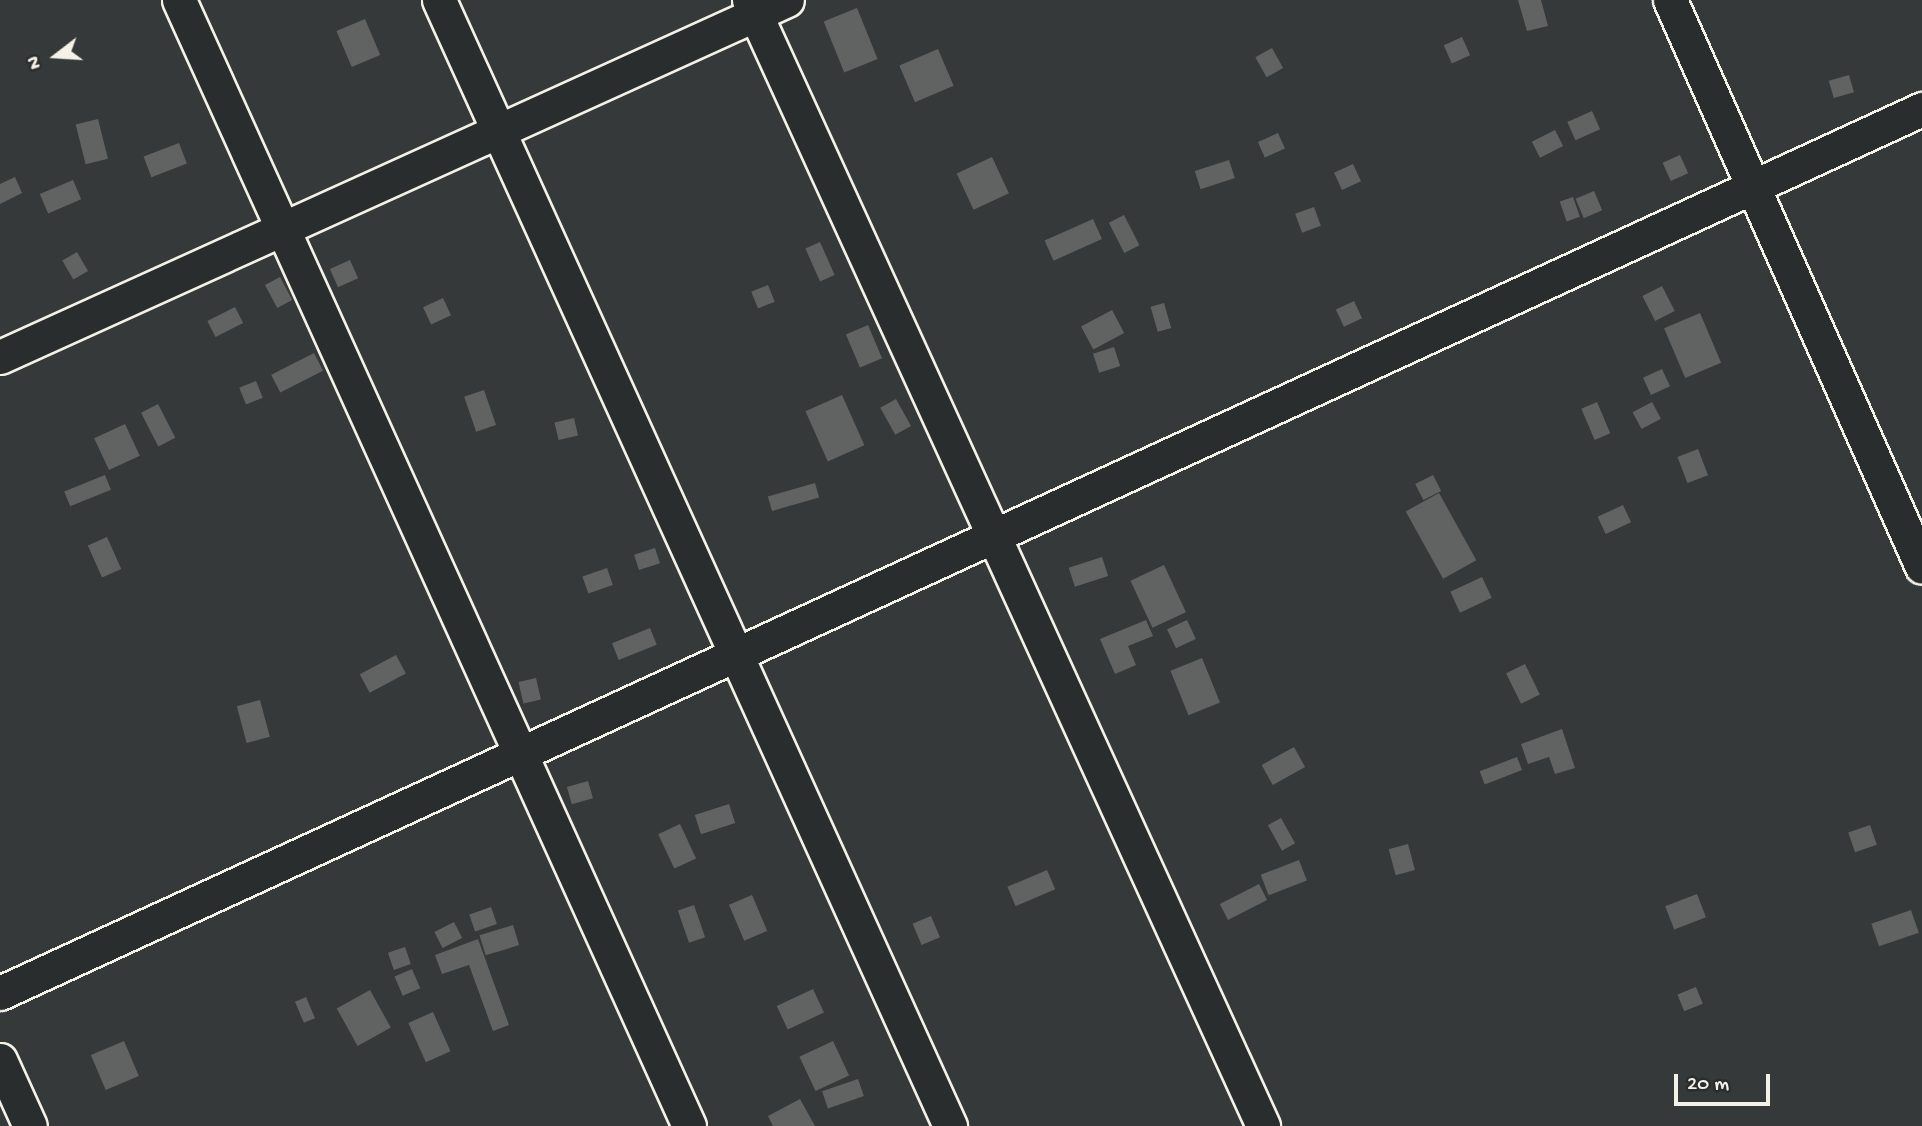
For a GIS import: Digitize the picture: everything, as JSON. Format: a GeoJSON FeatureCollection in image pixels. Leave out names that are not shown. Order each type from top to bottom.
{"type":"FeatureCollection","features":[{"type":"Feature","properties":{"kind":"street"},"geometry":{"type":"LineString","coordinates":[[179,0],[522,753],[688,1126]]}},
{"type":"Feature","properties":{"kind":"street"},"geometry":{"type":"LineString","coordinates":[[439,0],[950,1126]]}},
{"type":"Feature","properties":{"kind":"street"},"geometry":{"type":"LineString","coordinates":[[0,357],[498,131],[752,7],[787,0]]}},
{"type":"Feature","properties":{"kind":"street"},"geometry":{"type":"LineString","coordinates":[[1670,0],[1922,567]]}},
{"type":"Feature","properties":{"kind":"street"},"geometry":{"type":"LineString","coordinates":[[752,7],[1263,1126]]}},
{"type":"Feature","properties":{"kind":"street"},"geometry":{"type":"LineString","coordinates":[[0,993],[1922,109]]}},
{"type":"Feature","properties":{"kind":"street"},"geometry":{"type":"LineString","coordinates":[[0,1060],[30,1126]]}},
{"type":"Feature","properties":{"kind":"building"},"geometry":{"type":"Polygon","coordinates":[[[1518,0],[1541,0],[1548,26],[1527,31],[1518,0]]]}},
{"type":"Feature","properties":{"kind":"building"},"geometry":{"type":"Polygon","coordinates":[[[857,8],[878,59],[844,72],[824,21],[857,8]]]}},
{"type":"Feature","properties":{"kind":"building"},"geometry":{"type":"Polygon","coordinates":[[[365,19],[380,55],[352,67],[336,31],[365,19]]]}},
{"type":"Feature","properties":{"kind":"building"},"geometry":{"type":"Polygon","coordinates":[[[1462,37],[1470,55],[1452,63],[1444,45],[1462,37]]]}},
{"type":"Feature","properties":{"kind":"building"},"geometry":{"type":"Polygon","coordinates":[[[1272,48],[1283,68],[1267,77],[1255,57],[1272,48]]]}},
{"type":"Feature","properties":{"kind":"building"},"geometry":{"type":"Polygon","coordinates":[[[938,49],[954,86],[915,102],[899,65],[938,49]]]}},
{"type":"Feature","properties":{"kind":"building"},"geometry":{"type":"Polygon","coordinates":[[[1849,75],[1854,92],[1834,98],[1829,81],[1849,75]]]}},
{"type":"Feature","properties":{"kind":"building"},"geometry":{"type":"Polygon","coordinates":[[[1592,111],[1600,129],[1575,140],[1567,122],[1592,111]]]}},
{"type":"Feature","properties":{"kind":"building"},"geometry":{"type":"Polygon","coordinates":[[[98,119],[108,159],[86,164],[76,125],[98,119]]]}},
{"type":"Feature","properties":{"kind":"building"},"geometry":{"type":"Polygon","coordinates":[[[1555,130],[1563,146],[1540,158],[1532,142],[1555,130]]]}},
{"type":"Feature","properties":{"kind":"building"},"geometry":{"type":"Polygon","coordinates":[[[1278,133],[1285,149],[1265,157],[1258,142],[1278,133]]]}},
{"type":"Feature","properties":{"kind":"building"},"geometry":{"type":"Polygon","coordinates":[[[179,143],[187,164],[151,177],[144,157],[179,143]]]}},
{"type":"Feature","properties":{"kind":"building"},"geometry":{"type":"Polygon","coordinates":[[[1680,155],[1688,173],[1671,181],[1663,163],[1680,155]]]}},
{"type":"Feature","properties":{"kind":"building"},"geometry":{"type":"Polygon","coordinates":[[[992,157],[1009,193],[974,210],[957,173],[992,157]]]}},
{"type":"Feature","properties":{"kind":"building"},"geometry":{"type":"Polygon","coordinates":[[[1229,160],[1235,178],[1201,189],[1195,171],[1229,160]]]}},
{"type":"Feature","properties":{"kind":"building"},"geometry":{"type":"Polygon","coordinates":[[[1353,164],[1361,181],[1342,190],[1334,173],[1353,164]]]}},
{"type":"Feature","properties":{"kind":"building"},"geometry":{"type":"Polygon","coordinates":[[[15,177],[22,193],[0,204],[0,184],[15,177]]]}},
{"type":"Feature","properties":{"kind":"building"},"geometry":{"type":"Polygon","coordinates":[[[73,180],[81,199],[48,213],[40,194],[73,180]]]}},
{"type":"Feature","properties":{"kind":"building"},"geometry":{"type":"Polygon","coordinates":[[[1594,191],[1602,210],[1584,218],[1576,199],[1594,191]]]}},
{"type":"Feature","properties":{"kind":"building"},"geometry":{"type":"Polygon","coordinates":[[[1573,197],[1580,217],[1567,221],[1560,202],[1573,197]]]}},
{"type":"Feature","properties":{"kind":"building"},"geometry":{"type":"Polygon","coordinates":[[[1314,207],[1321,226],[1302,233],[1295,214],[1314,207]]]}},
{"type":"Feature","properties":{"kind":"building"},"geometry":{"type":"Polygon","coordinates":[[[1124,215],[1139,245],[1124,253],[1109,223],[1124,215]]]}},
{"type":"Feature","properties":{"kind":"building"},"geometry":{"type":"Polygon","coordinates":[[[1093,219],[1102,239],[1054,261],[1045,241],[1093,219]]]}},
{"type":"Feature","properties":{"kind":"building"},"geometry":{"type":"Polygon","coordinates":[[[820,242],[835,275],[820,281],[805,249],[820,242]]]}},
{"type":"Feature","properties":{"kind":"building"},"geometry":{"type":"Polygon","coordinates":[[[77,252],[88,271],[73,280],[62,260],[77,252]]]}},
{"type":"Feature","properties":{"kind":"building"},"geometry":{"type":"Polygon","coordinates":[[[350,260],[358,278],[338,287],[330,269],[350,260]]]}},
{"type":"Feature","properties":{"kind":"building"},"geometry":{"type":"Polygon","coordinates":[[[280,277],[292,300],[277,308],[265,285],[280,277]]]}},
{"type":"Feature","properties":{"kind":"building"},"geometry":{"type":"Polygon","coordinates":[[[768,285],[775,302],[758,308],[751,292],[768,285]]]}},
{"type":"Feature","properties":{"kind":"building"},"geometry":{"type":"Polygon","coordinates":[[[1662,286],[1675,311],[1655,321],[1642,296],[1662,286]]]}},
{"type":"Feature","properties":{"kind":"building"},"geometry":{"type":"Polygon","coordinates":[[[443,298],[451,315],[431,325],[423,307],[443,298]]]}},
{"type":"Feature","properties":{"kind":"building"},"geometry":{"type":"Polygon","coordinates":[[[1354,301],[1362,318],[1344,327],[1336,309],[1354,301]]]}},
{"type":"Feature","properties":{"kind":"building"},"geometry":{"type":"Polygon","coordinates":[[[1164,303],[1171,328],[1158,332],[1151,307],[1164,303]]]}},
{"type":"Feature","properties":{"kind":"building"},"geometry":{"type":"Polygon","coordinates":[[[235,307],[243,323],[216,337],[207,321],[235,307]]]}},
{"type":"Feature","properties":{"kind":"building"},"geometry":{"type":"Polygon","coordinates":[[[1112,310],[1124,333],[1093,349],[1081,326],[1112,310]]]}},
{"type":"Feature","properties":{"kind":"building"},"geometry":{"type":"Polygon","coordinates":[[[1700,313],[1721,363],[1685,378],[1664,328],[1700,313]]]}},
{"type":"Feature","properties":{"kind":"building"},"geometry":{"type":"Polygon","coordinates":[[[868,325],[882,358],[860,368],[846,334],[868,325]]]}},
{"type":"Feature","properties":{"kind":"building"},"geometry":{"type":"Polygon","coordinates":[[[1114,347],[1120,366],[1099,373],[1093,354],[1114,347]]]}},
{"type":"Feature","properties":{"kind":"building"},"geometry":{"type":"Polygon","coordinates":[[[314,353],[323,371],[280,393],[271,375],[314,353]]]}},
{"type":"Feature","properties":{"kind":"building"},"geometry":{"type":"Polygon","coordinates":[[[1662,369],[1670,386],[1651,395],[1643,378],[1662,369]]]}},
{"type":"Feature","properties":{"kind":"building"},"geometry":{"type":"Polygon","coordinates":[[[256,381],[263,398],[246,404],[239,388],[256,381]]]}},
{"type":"Feature","properties":{"kind":"building"},"geometry":{"type":"Polygon","coordinates":[[[484,390],[496,425],[476,432],[464,397],[484,390]]]}},
{"type":"Feature","properties":{"kind":"building"},"geometry":{"type":"Polygon","coordinates":[[[842,395],[864,445],[828,462],[805,411],[842,395]]]}},
{"type":"Feature","properties":{"kind":"building"},"geometry":{"type":"Polygon","coordinates":[[[896,399],[911,426],[895,435],[880,408],[896,399]]]}},
{"type":"Feature","properties":{"kind":"building"},"geometry":{"type":"Polygon","coordinates":[[[1597,402],[1610,433],[1595,440],[1581,409],[1597,402]]]}},
{"type":"Feature","properties":{"kind":"building"},"geometry":{"type":"Polygon","coordinates":[[[1652,402],[1661,419],[1641,429],[1633,412],[1652,402]]]}},
{"type":"Feature","properties":{"kind":"building"},"geometry":{"type":"Polygon","coordinates":[[[158,404],[175,438],[158,446],[141,413],[158,404]]]}},
{"type":"Feature","properties":{"kind":"building"},"geometry":{"type":"Polygon","coordinates":[[[574,418],[578,436],[559,440],[555,422],[574,418]]]}},
{"type":"Feature","properties":{"kind":"building"},"geometry":{"type":"Polygon","coordinates":[[[125,424],[140,456],[109,470],[94,438],[125,424]]]}},
{"type":"Feature","properties":{"kind":"building"},"geometry":{"type":"Polygon","coordinates":[[[1698,449],[1708,475],[1687,483],[1677,457],[1698,449]]]}},
{"type":"Feature","properties":{"kind":"building"},"geometry":{"type":"Polygon","coordinates":[[[105,475],[111,490],[70,506],[64,491],[105,475]]]}},
{"type":"Feature","properties":{"kind":"building"},"geometry":{"type":"Polygon","coordinates":[[[1433,475],[1441,491],[1423,500],[1415,484],[1433,475]]]}},
{"type":"Feature","properties":{"kind":"building"},"geometry":{"type":"Polygon","coordinates":[[[815,483],[819,497],[772,511],[768,497],[815,483]]]}},
{"type":"Feature","properties":{"kind":"building"},"geometry":{"type":"Polygon","coordinates":[[[1439,493],[1476,560],[1443,579],[1406,511],[1439,493]]]}},
{"type":"Feature","properties":{"kind":"building"},"geometry":{"type":"Polygon","coordinates":[[[1623,505],[1631,522],[1606,534],[1598,517],[1623,505]]]}},
{"type":"Feature","properties":{"kind":"building"},"geometry":{"type":"Polygon","coordinates":[[[107,537],[121,569],[102,578],[88,546],[107,537]]]}},
{"type":"Feature","properties":{"kind":"building"},"geometry":{"type":"Polygon","coordinates":[[[655,548],[660,563],[639,570],[634,555],[655,548]]]}},
{"type":"Feature","properties":{"kind":"building"},"geometry":{"type":"Polygon","coordinates":[[[1102,557],[1108,576],[1075,587],[1069,568],[1102,557]]]}},
{"type":"Feature","properties":{"kind":"building"},"geometry":{"type":"Polygon","coordinates":[[[1164,565],[1186,612],[1152,628],[1130,581],[1164,565]]]}},
{"type":"Feature","properties":{"kind":"building"},"geometry":{"type":"Polygon","coordinates":[[[607,568],[613,585],[588,593],[582,576],[607,568]]]}},
{"type":"Feature","properties":{"kind":"building"},"geometry":{"type":"Polygon","coordinates":[[[1482,577],[1492,598],[1460,613],[1450,592],[1482,577]]]}},
{"type":"Feature","properties":{"kind":"building"},"geometry":{"type":"Polygon","coordinates":[[[1146,620],[1153,636],[1128,646],[1136,665],[1115,674],[1100,639],[1146,620]]]}},
{"type":"Feature","properties":{"kind":"building"},"geometry":{"type":"Polygon","coordinates":[[[1187,620],[1196,639],[1176,648],[1167,629],[1187,620]]]}},
{"type":"Feature","properties":{"kind":"building"},"geometry":{"type":"Polygon","coordinates":[[[650,628],[657,645],[619,660],[612,643],[650,628]]]}},
{"type":"Feature","properties":{"kind":"building"},"geometry":{"type":"Polygon","coordinates":[[[396,655],[406,674],[370,693],[360,674],[396,655]]]}},
{"type":"Feature","properties":{"kind":"building"},"geometry":{"type":"Polygon","coordinates":[[[1202,658],[1220,703],[1188,715],[1170,671],[1202,658]]]}},
{"type":"Feature","properties":{"kind":"building"},"geometry":{"type":"Polygon","coordinates":[[[1525,664],[1540,695],[1521,704],[1506,673],[1525,664]]]}},
{"type":"Feature","properties":{"kind":"building"},"geometry":{"type":"Polygon","coordinates":[[[536,678],[541,699],[523,703],[518,682],[536,678]]]}},
{"type":"Feature","properties":{"kind":"building"},"geometry":{"type":"Polygon","coordinates":[[[260,700],[270,737],[247,743],[237,706],[260,700]]]}},
{"type":"Feature","properties":{"kind":"building"},"geometry":{"type":"Polygon","coordinates":[[[1562,729],[1575,768],[1555,774],[1549,757],[1528,764],[1521,744],[1562,729]]]}},
{"type":"Feature","properties":{"kind":"building"},"geometry":{"type":"Polygon","coordinates":[[[1294,747],[1305,767],[1273,785],[1262,765],[1294,747]]]}},
{"type":"Feature","properties":{"kind":"building"},"geometry":{"type":"Polygon","coordinates":[[[1517,757],[1522,770],[1485,784],[1480,771],[1517,757]]]}},
{"type":"Feature","properties":{"kind":"building"},"geometry":{"type":"Polygon","coordinates":[[[588,781],[593,798],[572,804],[567,787],[588,781]]]}},
{"type":"Feature","properties":{"kind":"building"},"geometry":{"type":"Polygon","coordinates":[[[729,804],[735,823],[701,834],[695,815],[729,804]]]}},
{"type":"Feature","properties":{"kind":"building"},"geometry":{"type":"Polygon","coordinates":[[[1281,818],[1295,843],[1282,851],[1268,825],[1281,818]]]}},
{"type":"Feature","properties":{"kind":"building"},"geometry":{"type":"Polygon","coordinates":[[[680,824],[696,858],[674,869],[658,834],[680,824]]]}},
{"type":"Feature","properties":{"kind":"building"},"geometry":{"type":"Polygon","coordinates":[[[1870,825],[1877,845],[1855,852],[1848,832],[1870,825]]]}},
{"type":"Feature","properties":{"kind":"building"},"geometry":{"type":"Polygon","coordinates":[[[1408,844],[1415,870],[1396,875],[1389,849],[1408,844]]]}},
{"type":"Feature","properties":{"kind":"building"},"geometry":{"type":"Polygon","coordinates":[[[1299,860],[1307,881],[1269,895],[1261,875],[1299,860]]]}},
{"type":"Feature","properties":{"kind":"building"},"geometry":{"type":"Polygon","coordinates":[[[1047,870],[1055,889],[1016,906],[1007,887],[1047,870]]]}},
{"type":"Feature","properties":{"kind":"building"},"geometry":{"type":"Polygon","coordinates":[[[1259,884],[1267,900],[1228,920],[1220,904],[1259,884]]]}},
{"type":"Feature","properties":{"kind":"building"},"geometry":{"type":"Polygon","coordinates":[[[1697,894],[1706,917],[1674,930],[1665,906],[1697,894]]]}},
{"type":"Feature","properties":{"kind":"building"},"geometry":{"type":"Polygon","coordinates":[[[752,895],[767,931],[744,941],[729,905],[752,895]]]}},
{"type":"Feature","properties":{"kind":"building"},"geometry":{"type":"Polygon","coordinates":[[[694,905],[705,937],[689,943],[678,911],[694,905]]]}},
{"type":"Feature","properties":{"kind":"building"},"geometry":{"type":"Polygon","coordinates":[[[491,907],[497,924],[475,932],[469,914],[491,907]]]}},
{"type":"Feature","properties":{"kind":"building"},"geometry":{"type":"Polygon","coordinates":[[[1911,910],[1919,933],[1879,946],[1871,924],[1911,910]]]}},
{"type":"Feature","properties":{"kind":"building"},"geometry":{"type":"Polygon","coordinates":[[[931,916],[940,937],[922,945],[913,924],[931,916]]]}},
{"type":"Feature","properties":{"kind":"building"},"geometry":{"type":"Polygon","coordinates":[[[454,922],[462,938],[443,948],[434,932],[454,922]]]}},
{"type":"Feature","properties":{"kind":"building"},"geometry":{"type":"Polygon","coordinates":[[[513,925],[519,945],[486,955],[480,935],[513,925]]]}},
{"type":"Feature","properties":{"kind":"building"},"geometry":{"type":"Polygon","coordinates":[[[478,939],[509,1025],[493,1031],[469,965],[442,974],[435,955],[478,939]]]}},
{"type":"Feature","properties":{"kind":"building"},"geometry":{"type":"Polygon","coordinates":[[[405,947],[411,964],[394,970],[388,953],[405,947]]]}},
{"type":"Feature","properties":{"kind":"building"},"geometry":{"type":"Polygon","coordinates":[[[412,969],[420,988],[403,996],[395,976],[412,969]]]}},
{"type":"Feature","properties":{"kind":"building"},"geometry":{"type":"Polygon","coordinates":[[[1696,987],[1703,1004],[1684,1011],[1677,994],[1696,987]]]}},
{"type":"Feature","properties":{"kind":"building"},"geometry":{"type":"Polygon","coordinates":[[[813,989],[824,1013],[788,1029],[777,1006],[813,989]]]}},
{"type":"Feature","properties":{"kind":"building"},"geometry":{"type":"Polygon","coordinates":[[[370,990],[391,1028],[358,1046],[337,1008],[370,990]]]}},
{"type":"Feature","properties":{"kind":"building"},"geometry":{"type":"Polygon","coordinates":[[[306,997],[315,1018],[304,1023],[295,1002],[306,997]]]}},
{"type":"Feature","properties":{"kind":"building"},"geometry":{"type":"Polygon","coordinates":[[[433,1012],[450,1051],[426,1062],[408,1023],[433,1012]]]}},
{"type":"Feature","properties":{"kind":"building"},"geometry":{"type":"Polygon","coordinates":[[[124,1041],[139,1076],[106,1090],[91,1055],[124,1041]]]}},
{"type":"Feature","properties":{"kind":"building"},"geometry":{"type":"Polygon","coordinates":[[[833,1041],[849,1075],[816,1091],[799,1057],[833,1041]]]}},
{"type":"Feature","properties":{"kind":"building"},"geometry":{"type":"Polygon","coordinates":[[[858,1079],[864,1096],[828,1108],[822,1091],[858,1079]]]}},
{"type":"Feature","properties":{"kind":"building"},"geometry":{"type":"Polygon","coordinates":[[[800,1099],[815,1126],[773,1126],[768,1116],[800,1099]]]}}]}
